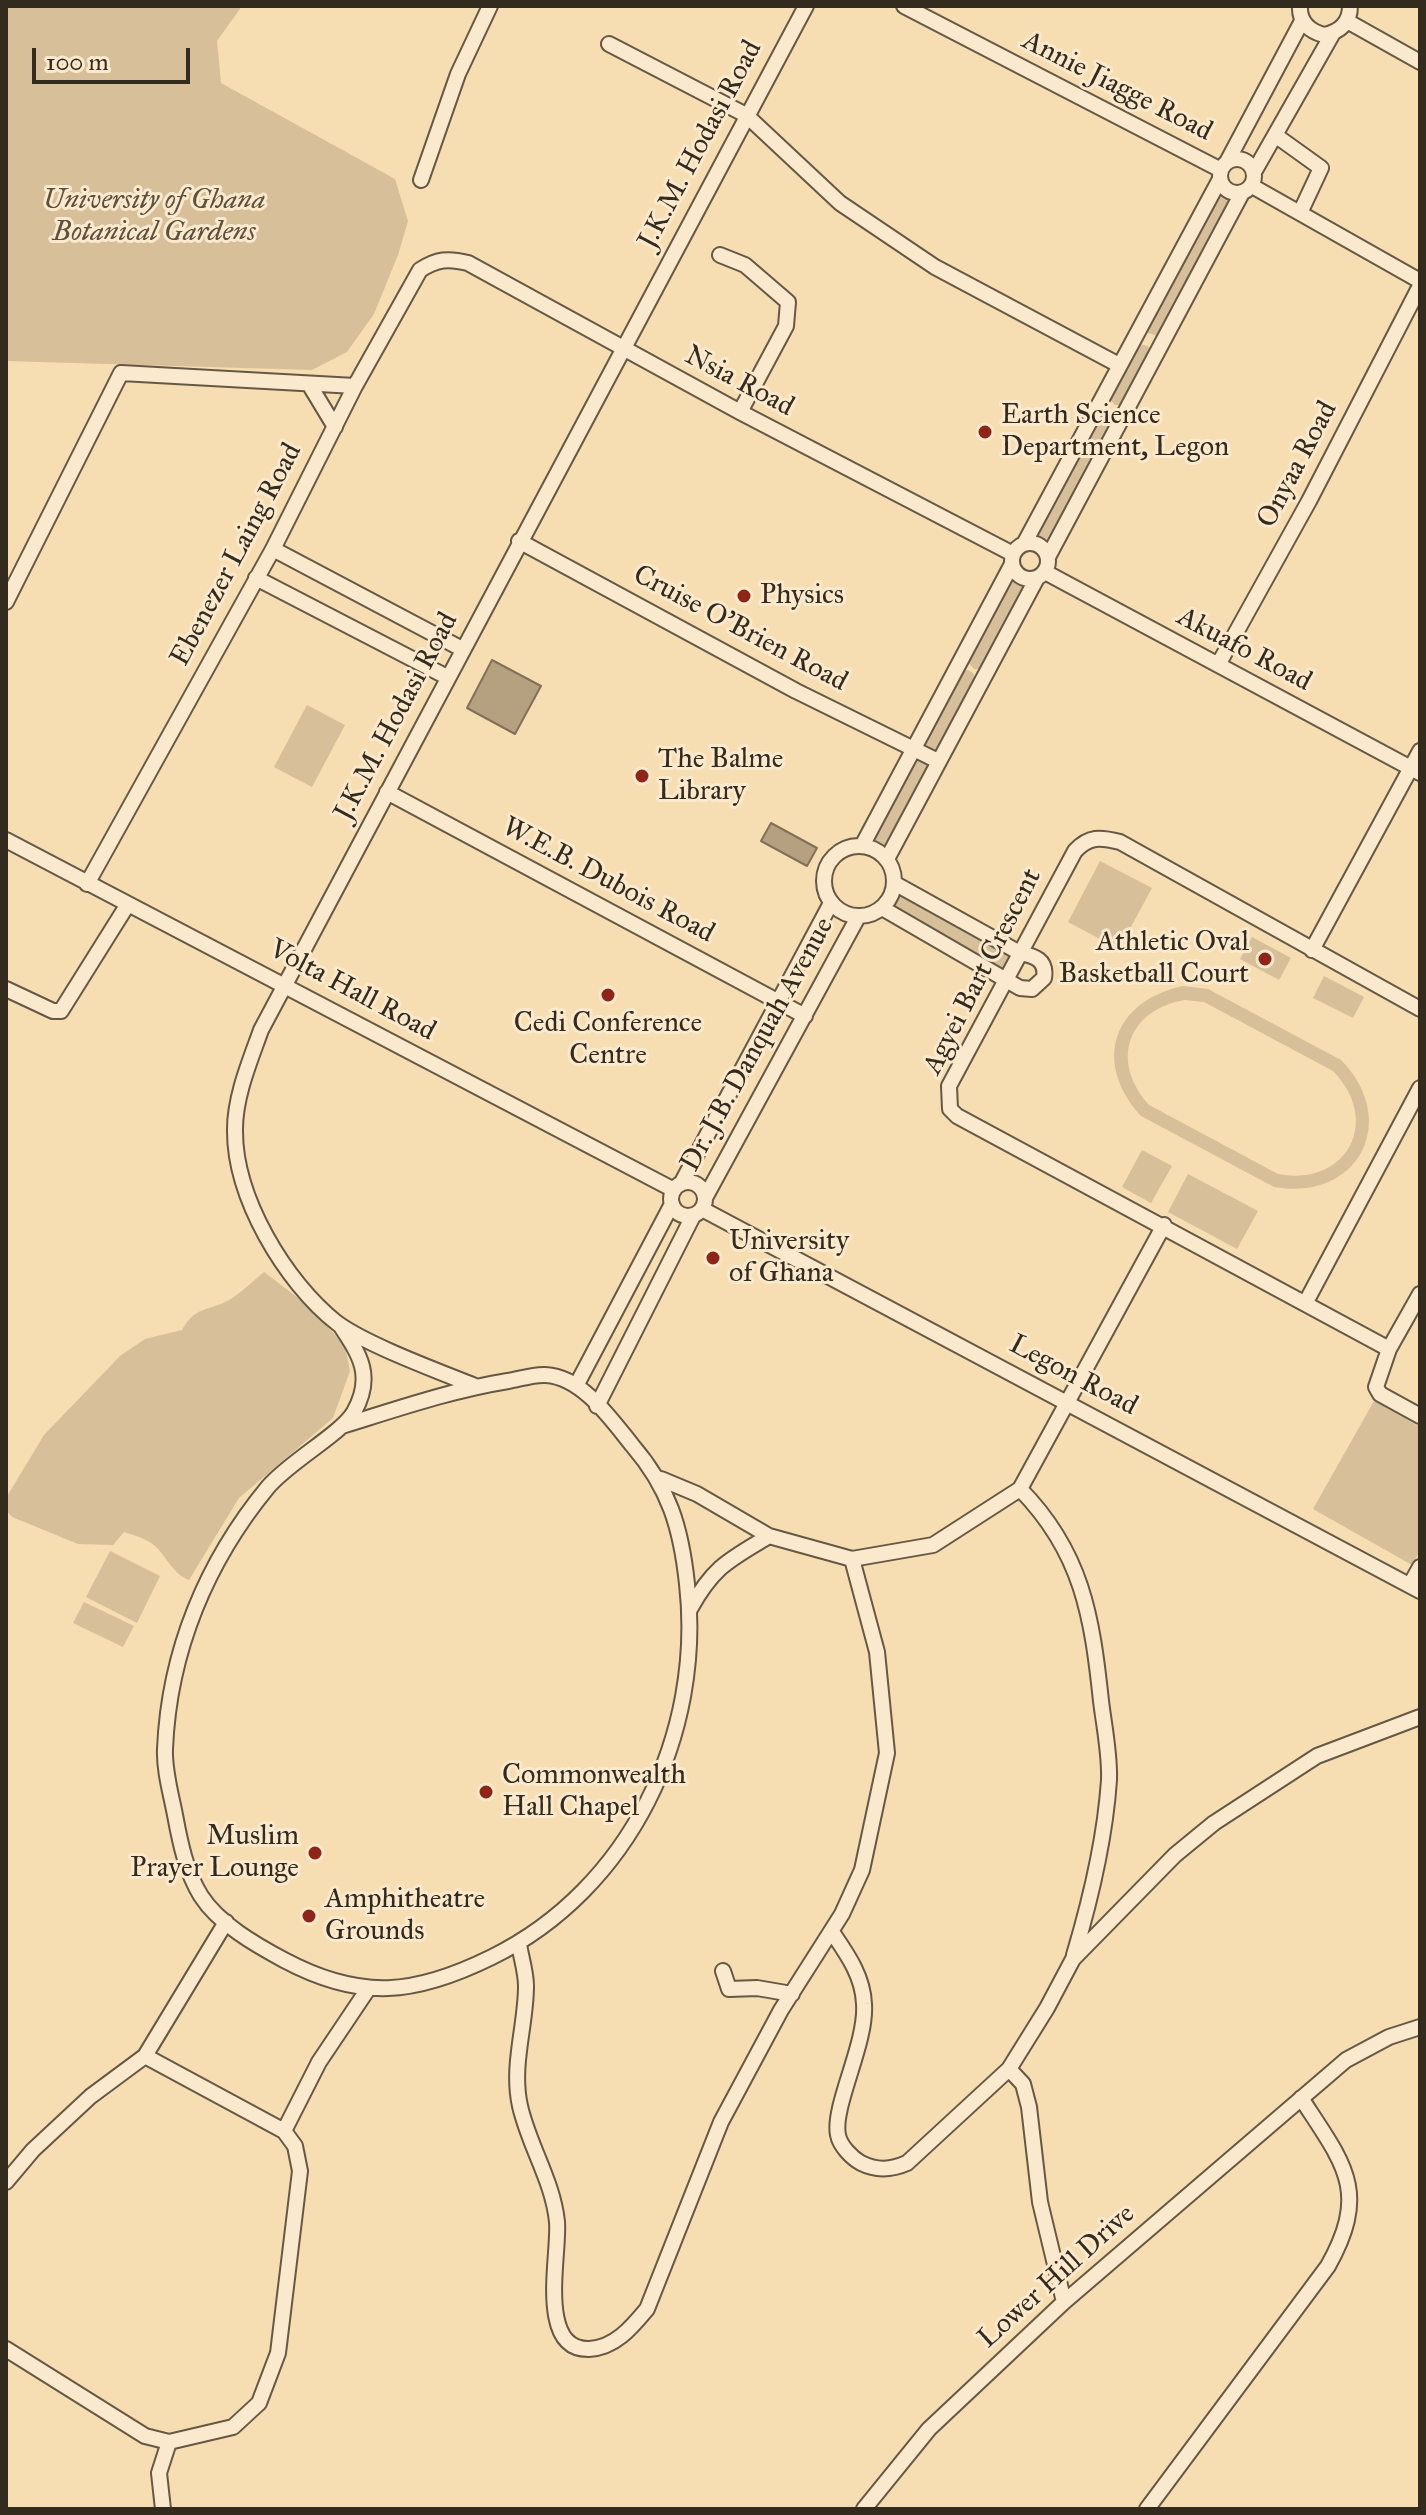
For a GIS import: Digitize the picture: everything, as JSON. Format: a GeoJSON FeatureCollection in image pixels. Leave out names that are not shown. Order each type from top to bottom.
{"type":"FeatureCollection","features":[{"type":"Feature","properties":{"kind":"street"},"geometry":{"type":"LineString","coordinates":[[421,180],[458,74],[490,6]]}},
{"type":"Feature","properties":{"kind":"street","name":"J.K.M. Hodasi Road"},"geometry":{"type":"LineString","coordinates":[[475,1386],[340,1325],[306,1295],[277,1255],[253,1205],[237,1161],[235,1130],[239,1101],[261,1030],[806,6]]}},
{"type":"Feature","properties":{"kind":"street","name":"Annie Jiagge Road"},"geometry":{"type":"LineString","coordinates":[[904,6],[1223,170]]}},
{"type":"Feature","properties":{"kind":"street"},"geometry":{"type":"LineString","coordinates":[[887,859],[1160,345],[1333,33],[1350,11],[1420,62]]}},
{"type":"Feature","properties":{"kind":"street"},"geometry":{"type":"LineString","coordinates":[[894,883],[1020,953],[1041,961],[1044,978],[1037,987],[1026,990],[882,908],[894,883],[887,859],[876,850],[862,846],[1223,170],[1301,14],[1315,33],[1333,33]]}},
{"type":"Feature","properties":{"kind":"street"},"geometry":{"type":"LineString","coordinates":[[609,44],[746,115],[819,185],[894,240],[945,272],[1119,365]]}},
{"type":"Feature","properties":{"kind":"street"},"geometry":{"type":"LineString","coordinates":[[1275,135],[1321,168],[1300,213]]}},
{"type":"Feature","properties":{"kind":"street"},"geometry":{"type":"LineString","coordinates":[[1223,170],[1243,160],[1249,184],[1420,284]]}},
{"type":"Feature","properties":{"kind":"street"},"geometry":{"type":"LineString","coordinates":[[1223,170],[1230,193],[1249,184]]}},
{"type":"Feature","properties":{"kind":"street"},"geometry":{"type":"LineString","coordinates":[[720,255],[745,265],[788,302],[786,326],[740,412]]}},
{"type":"Feature","properties":{"kind":"street","name":"Nsia Road"},"geometry":{"type":"LineString","coordinates":[[441,259],[468,263],[740,412],[1017,554]]}},
{"type":"Feature","properties":{"kind":"street","name":"Ebenezer Laing Road"},"geometry":{"type":"LineString","coordinates":[[87,884],[273,549],[355,386],[420,270],[441,259]]}},
{"type":"Feature","properties":{"kind":"street","name":"Onyaa Road"},"geometry":{"type":"LineString","coordinates":[[1218,665],[1309,501],[1420,284]]}},
{"type":"Feature","properties":{"kind":"street"},"geometry":{"type":"LineString","coordinates":[[1136,332],[1160,345]]}},
{"type":"Feature","properties":{"kind":"street"},"geometry":{"type":"LineString","coordinates":[[6,602],[121,373],[355,386]]}},
{"type":"Feature","properties":{"kind":"street"},"geometry":{"type":"LineString","coordinates":[[309,384],[335,427]]}},
{"type":"Feature","properties":{"kind":"street"},"geometry":{"type":"LineString","coordinates":[[1100,400],[1125,413]]}},
{"type":"Feature","properties":{"kind":"street","name":"Cruise O'Brien Road"},"geometry":{"type":"LineString","coordinates":[[519,541],[796,691],[938,761]]}},
{"type":"Feature","properties":{"kind":"street"},"geometry":{"type":"LineString","coordinates":[[1017,554],[1042,547],[1043,569]]}},
{"type":"Feature","properties":{"kind":"street"},"geometry":{"type":"LineString","coordinates":[[273,549],[462,649]]}},
{"type":"Feature","properties":{"kind":"street"},"geometry":{"type":"LineString","coordinates":[[1017,554],[1024,578],[1043,569]]}},
{"type":"Feature","properties":{"kind":"street","name":"Akuafo Road"},"geometry":{"type":"LineString","coordinates":[[1043,569],[1415,771]]}},
{"type":"Feature","properties":{"kind":"street"},"geometry":{"type":"LineString","coordinates":[[256,578],[447,677]]}},
{"type":"Feature","properties":{"kind":"street"},"geometry":{"type":"LineString","coordinates":[[1312,950],[1415,771],[1420,751]]}},
{"type":"Feature","properties":{"kind":"street","name":"W.E.B. Dubois Road"},"geometry":{"type":"LineString","coordinates":[[387,792],[805,1016]]}},
{"type":"Feature","properties":{"kind":"street","name":"Agyei Bart Crescent"},"geometry":{"type":"LineString","coordinates":[[1389,1349],[957,1116],[950,1109],[949,1086],[1075,851],[1085,840],[1101,837],[1120,842],[1420,1009]]}},
{"type":"Feature","properties":{"kind":"street","name":"Volta Hall Road"},"geometry":{"type":"LineString","coordinates":[[6,840],[675,1193]]}},
{"type":"Feature","properties":{"kind":"street","name":"Dr. J.B. Danquah Avenue"},"geometry":{"type":"LineString","coordinates":[[862,846],[844,849],[827,866],[824,889],[831,903],[843,913],[858,917],[882,908]]}},
{"type":"Feature","properties":{"kind":"street","name":"Dr. J.B. Danquah Avenue"},"geometry":{"type":"LineString","coordinates":[[576,1386],[675,1193],[831,903]]}},
{"type":"Feature","properties":{"kind":"street"},"geometry":{"type":"LineString","coordinates":[[6,989],[53,1011],[61,1011],[128,904]]}},
{"type":"Feature","properties":{"kind":"street","name":"Dr. J.B. Danquah Avenue"},"geometry":{"type":"LineString","coordinates":[[597,1406],[858,917]]}},
{"type":"Feature","properties":{"kind":"street"},"geometry":{"type":"LineString","coordinates":[[1306,1302],[1420,1088]]}},
{"type":"Feature","properties":{"kind":"street"},"geometry":{"type":"LineString","coordinates":[[697,1185],[700,1208],[682,1216],[675,1193],[697,1185]]}},
{"type":"Feature","properties":{"kind":"street","name":"Legon Road"},"geometry":{"type":"LineString","coordinates":[[700,1208],[1415,1588]]}},
{"type":"Feature","properties":{"kind":"street"},"geometry":{"type":"LineString","coordinates":[[661,1479],[697,1494],[769,1536],[852,1559],[933,1545],[1020,1489],[1164,1225]]}},
{"type":"Feature","properties":{"kind":"street"},"geometry":{"type":"LineString","coordinates":[[1420,1294],[1376,1379],[1377,1391],[1420,1416]]}},
{"type":"Feature","properties":{"kind":"street"},"geometry":{"type":"LineString","coordinates":[[340,1325],[362,1357],[364,1374],[353,1414],[272,1481],[236,1527],[213,1567],[180,1651],[165,1753],[182,1854],[202,1897],[226,1922],[264,1949],[322,1979],[389,1991],[457,1974],[519,1944],[586,1888],[618,1849],[651,1797],[675,1740],[688,1678],[690,1609],[683,1547],[661,1479],[571,1381],[545,1375],[475,1386],[342,1426]]}},
{"type":"Feature","properties":{"kind":"street"},"geometry":{"type":"LineString","coordinates":[[832,1932],[855,1968],[864,2003],[864,2024],[840,2112],[838,2135],[858,2162],[877,2169],[907,2163],[1009,2069],[1073,1959],[1098,1866],[1109,1778],[1086,1595],[1057,1533],[1020,1489]]}},
{"type":"Feature","properties":{"kind":"street"},"geometry":{"type":"LineString","coordinates":[[690,1609],[706,1581],[720,1565],[769,1536]]}},
{"type":"Feature","properties":{"kind":"street"},"geometry":{"type":"LineString","coordinates":[[519,1944],[527,1985],[517,2047],[520,2105],[550,2191],[557,2223],[555,2305],[558,2328],[568,2340],[583,2349],[610,2344],[629,2330],[647,2309],[721,2122],[792,1994],[832,1932],[862,1870],[887,1753],[877,1652],[852,1559]]}},
{"type":"Feature","properties":{"kind":"street"},"geometry":{"type":"LineString","coordinates":[[1415,1588],[1420,1567]]}},
{"type":"Feature","properties":{"kind":"street"},"geometry":{"type":"LineString","coordinates":[[1073,1959],[1175,1855],[1214,1823],[1317,1756],[1420,1717]]}},
{"type":"Feature","properties":{"kind":"street"},"geometry":{"type":"LineString","coordinates":[[6,2182],[33,2150],[91,2096],[145,2056],[226,1922]]}},
{"type":"Feature","properties":{"kind":"street"},"geometry":{"type":"LineString","coordinates":[[723,1971],[729,1989],[757,1988],[792,1994]]}},
{"type":"Feature","properties":{"kind":"street"},"geometry":{"type":"LineString","coordinates":[[284,2131],[319,2062],[368,1989]]}},
{"type":"Feature","properties":{"kind":"street","name":"Lower Hill Drive"},"geometry":{"type":"LineString","coordinates":[[864,2509],[929,2429],[1064,2302],[1346,2060],[1389,2037],[1420,2027]]}},
{"type":"Feature","properties":{"kind":"street"},"geometry":{"type":"LineString","coordinates":[[6,2349],[145,2436],[169,2442],[233,2427],[259,2403],[278,2353],[300,2171],[295,2146],[284,2131],[145,2056]]}},
{"type":"Feature","properties":{"kind":"street"},"geometry":{"type":"LineString","coordinates":[[1009,2069],[1023,2084],[1029,2107],[1040,2202],[1064,2302]]}},
{"type":"Feature","properties":{"kind":"street"},"geometry":{"type":"LineString","coordinates":[[1147,2509],[1320,2277],[1347,2229],[1350,2213],[1347,2179],[1330,2144],[1301,2098]]}},
{"type":"Feature","properties":{"kind":"street"},"geometry":{"type":"LineString","coordinates":[[163,2509],[159,2473],[169,2442]]}},
{"type":"Feature","properties":{"kind":"green space","name":"University of Ghana Botanical Gardens"},"geometry":{"type":"Polygon","coordinates":[[[6,6],[242,6],[217,41],[221,83],[395,179],[408,221],[374,314],[347,352],[312,370],[6,361],[6,6]]]}},
{"type":"Feature","properties":{"kind":"green space"},"geometry":{"type":"Polygon","coordinates":[[[1218,196],[1228,201],[1229,207],[1158,336],[1145,332],[1218,196]]]}},
{"type":"Feature","properties":{"kind":"green space"},"geometry":{"type":"Polygon","coordinates":[[[1139,344],[1148,346],[1150,352],[1122,405],[1115,405],[1108,397],[1139,344]]]}},
{"type":"Feature","properties":{"kind":"green space"},"geometry":{"type":"Polygon","coordinates":[[[1102,412],[1113,421],[1048,545],[1041,545],[1034,537],[1102,412]]]}},
{"type":"Feature","properties":{"kind":"green space"},"geometry":{"type":"Polygon","coordinates":[[[1013,579],[1024,587],[981,669],[974,669],[967,661],[1008,582],[1013,579]]]}},
{"type":"Feature","properties":{"kind":"green space"},"geometry":{"type":"Polygon","coordinates":[[[968,670],[976,681],[936,754],[922,746],[962,671],[968,670]]]}},
{"type":"Feature","properties":{"kind":"green space"},"geometry":{"type":"Polygon","coordinates":[[[307,705],[345,725],[312,787],[274,767],[307,705]]]}},
{"type":"Feature","properties":{"kind":"green space"},"geometry":{"type":"Polygon","coordinates":[[[919,758],[930,766],[886,850],[879,850],[872,843],[914,761],[919,758]]]}},
{"type":"Feature","properties":{"kind":"green space"},"geometry":{"type":"Polygon","coordinates":[[[1100,861],[1152,888],[1119,949],[1068,922],[1100,861]]]}},
{"type":"Feature","properties":{"kind":"green space"},"geometry":{"type":"Polygon","coordinates":[[[902,895],[1013,955],[1004,971],[894,909],[894,900],[902,895]]]}},
{"type":"Feature","properties":{"kind":"green space","name":"Athletic Oval Basketball Court"},"geometry":{"type":"Polygon","coordinates":[[[1252,937],[1291,958],[1279,980],[1240,959],[1252,937]]]}},
{"type":"Feature","properties":{"kind":"green space"},"geometry":{"type":"Polygon","coordinates":[[[1324,976],[1364,997],[1353,1018],[1313,998],[1324,976]]]}},
{"type":"Feature","properties":{"kind":"green space"},"geometry":{"type":"Polygon","coordinates":[[[1183,986],[1208,989],[1341,1060],[1359,1084],[1368,1108],[1368,1131],[1362,1152],[1348,1169],[1328,1182],[1303,1188],[1274,1187],[1141,1116],[1126,1096],[1117,1075],[1114,1055],[1117,1036],[1126,1019],[1140,1005],[1183,986]],[[1184,1000],[1165,1006],[1149,1015],[1130,1040],[1130,1072],[1149,1105],[1278,1174],[1302,1175],[1323,1170],[1339,1160],[1350,1146],[1355,1129],[1355,1110],[1348,1090],[1333,1071],[1204,1002],[1184,1000]]]}},
{"type":"Feature","properties":{"kind":"green space"},"geometry":{"type":"Polygon","coordinates":[[[1142,1150],[1172,1166],[1151,1203],[1122,1187],[1142,1150]]]}},
{"type":"Feature","properties":{"kind":"green space"},"geometry":{"type":"Polygon","coordinates":[[[1188,1174],[1258,1211],[1237,1249],[1168,1212],[1188,1174]]]}},
{"type":"Feature","properties":{"kind":"green space"},"geometry":{"type":"Polygon","coordinates":[[[264,1272],[311,1308],[345,1346],[350,1371],[333,1418],[239,1498],[189,1580],[174,1570],[155,1546],[136,1536],[124,1532],[113,1545],[78,1544],[12,1517],[6,1510],[6,1498],[44,1435],[120,1356],[145,1339],[182,1330],[192,1316],[229,1300],[264,1272]]]}},
{"type":"Feature","properties":{"kind":"green space"},"geometry":{"type":"Polygon","coordinates":[[[1374,1401],[1420,1427],[1420,1551],[1412,1565],[1313,1509],[1374,1401]]]}},
{"type":"Feature","properties":{"kind":"green space"},"geometry":{"type":"Polygon","coordinates":[[[110,1551],[160,1576],[137,1623],[86,1597],[110,1551]]]}},
{"type":"Feature","properties":{"kind":"green space"},"geometry":{"type":"Polygon","coordinates":[[[84,1602],[134,1626],[123,1647],[73,1623],[84,1602]]]}},
{"type":"Feature","properties":{"kind":"shaded area"},"geometry":{"type":"Polygon","coordinates":[[[492,660],[541,686],[515,734],[467,708],[492,660]]]}},
{"type":"Feature","properties":{"kind":"shaded area"},"geometry":{"type":"Polygon","coordinates":[[[771,823],[817,848],[807,866],[761,841],[771,823]]]}},
{"type":"Feature","properties":{"kind":"place","name":"Earth Science Department, Legon"},"geometry":{"type":"Point","coordinates":[985,432]}},
{"type":"Feature","properties":{"kind":"place","name":"Physics"},"geometry":{"type":"Point","coordinates":[744,596]}},
{"type":"Feature","properties":{"kind":"place","name":"The Balme Library"},"geometry":{"type":"Point","coordinates":[642,776]}},
{"type":"Feature","properties":{"kind":"place","name":"Athletic Oval Basketball Court"},"geometry":{"type":"Point","coordinates":[1265,959]}},
{"type":"Feature","properties":{"kind":"place","name":"Cedi Conference Centre"},"geometry":{"type":"Point","coordinates":[608,995]}},
{"type":"Feature","properties":{"kind":"place","name":"University of Ghana"},"geometry":{"type":"Point","coordinates":[713,1258]}},
{"type":"Feature","properties":{"kind":"place","name":"Commonwealth Hall Chapel"},"geometry":{"type":"Point","coordinates":[486,1792]}},
{"type":"Feature","properties":{"kind":"place","name":"Muslim Prayer Lounge"},"geometry":{"type":"Point","coordinates":[315,1853]}},
{"type":"Feature","properties":{"kind":"place","name":"Amphitheatre Grounds"},"geometry":{"type":"Point","coordinates":[309,1916]}}]}
